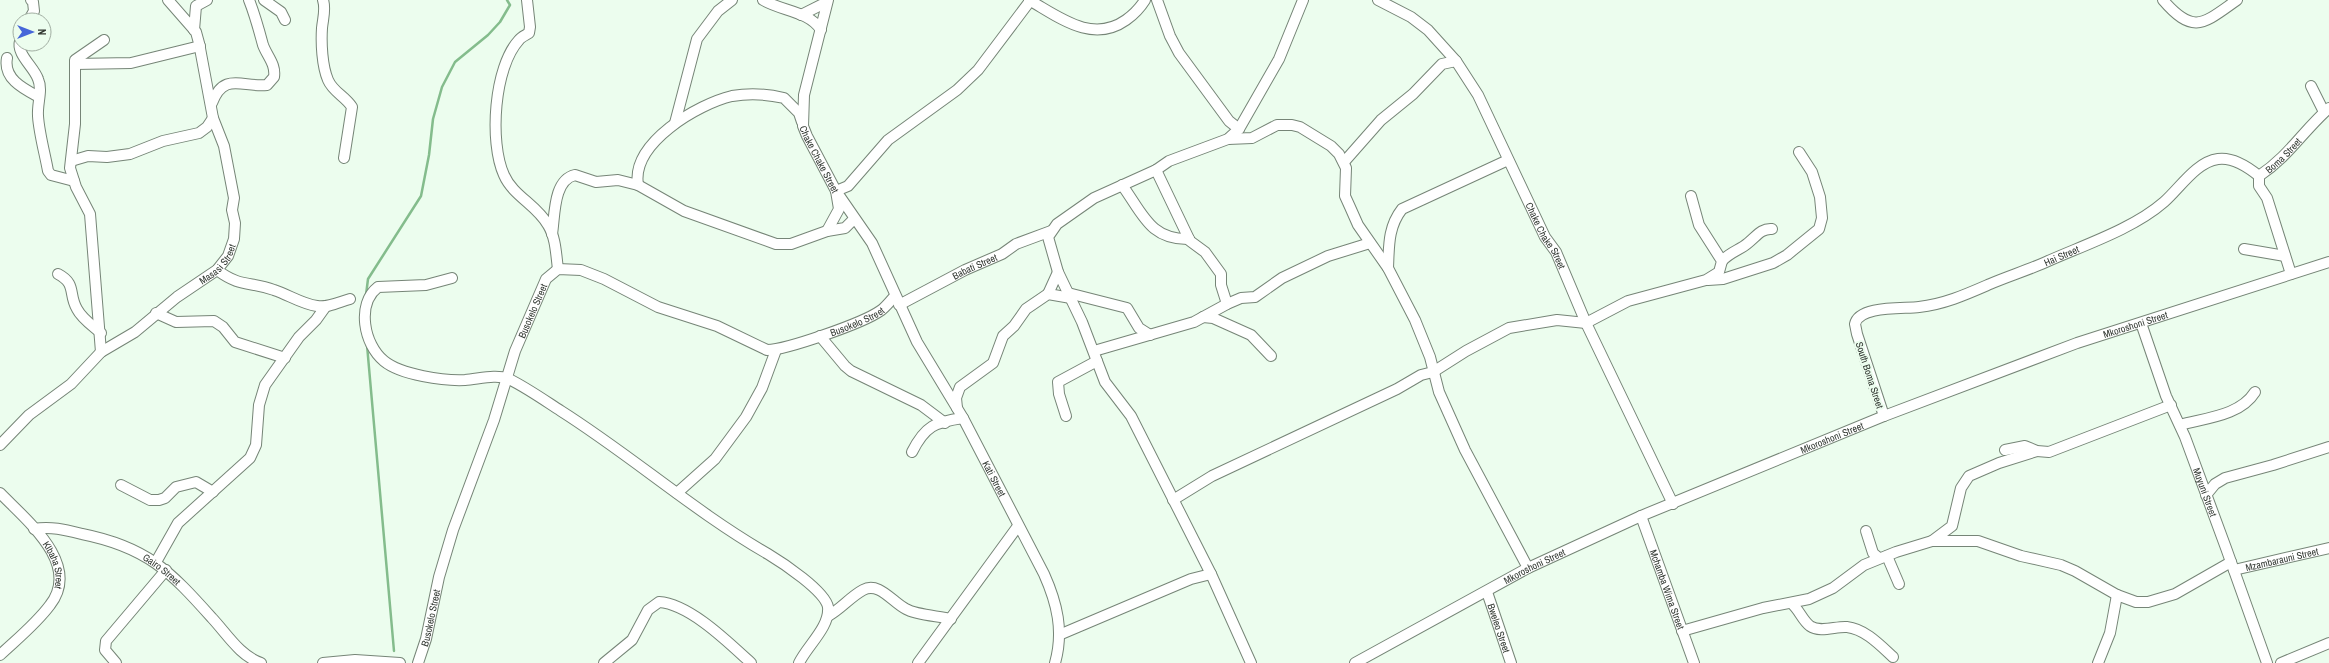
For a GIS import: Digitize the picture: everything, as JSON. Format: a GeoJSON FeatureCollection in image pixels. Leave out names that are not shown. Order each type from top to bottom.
{"type":"FeatureCollection","features":[{"type":"Feature","properties":{"kind":"street"},"geometry":{"type":"LineString","coordinates":[[31,0],[33,2],[33,12]]}},
{"type":"Feature","properties":{"kind":"street","name":"Masasi Street"},"geometry":{"type":"LineString","coordinates":[[0,445],[29,415],[71,384],[101,352],[135,332],[156,313],[217,270],[228,256],[234,239],[232,210],[234,198],[224,146],[213,118],[200,46],[194,30],[168,0]]}},
{"type":"Feature","properties":{"kind":"street"},"geometry":{"type":"LineString","coordinates":[[194,30],[197,18],[196,6],[207,0]]}},
{"type":"Feature","properties":{"kind":"street"},"geometry":{"type":"LineString","coordinates":[[211,105],[217,90],[223,86],[246,83],[267,85],[274,77],[274,66],[263,44],[262,35],[249,0]]}},
{"type":"Feature","properties":{"kind":"street"},"geometry":{"type":"LineString","coordinates":[[264,0],[281,12],[285,20]]}},
{"type":"Feature","properties":{"kind":"street"},"geometry":{"type":"LineString","coordinates":[[323,0],[325,10],[322,28],[323,54],[327,78],[335,91],[352,107],[344,158]]}},
{"type":"Feature","properties":{"kind":"street"},"geometry":{"type":"LineString","coordinates":[[527,0],[530,27],[528,33],[519,39],[504,65],[500,79],[496,135],[499,159],[504,175],[511,187],[547,223],[552,234],[558,269]]}},
{"type":"Feature","properties":{"kind":"street"},"geometry":{"type":"LineString","coordinates":[[675,123],[697,39],[718,11],[732,0]]}},
{"type":"Feature","properties":{"kind":"street"},"geometry":{"type":"LineString","coordinates":[[827,231],[839,209],[836,191],[848,186],[888,140],[957,90],[978,70],[1029,0],[1077,27],[1093,30],[1107,30],[1117,26],[1132,16],[1144,0]]}},
{"type":"Feature","properties":{"kind":"street"},"geometry":{"type":"LineString","coordinates":[[1156,0],[1170,36],[1179,53],[1229,121],[1238,129]]}},
{"type":"Feature","properties":{"kind":"street"},"geometry":{"type":"LineString","coordinates":[[1228,139],[1238,129],[1279,59],[1304,0]]}},
{"type":"Feature","properties":{"kind":"street","name":"Chake Chake Street"},"geometry":{"type":"LineString","coordinates":[[1378,0],[1411,17],[1428,30],[1456,61],[1478,95],[1545,237],[1556,252],[1586,323],[1674,504]]}},
{"type":"Feature","properties":{"kind":"street"},"geometry":{"type":"LineString","coordinates":[[2163,0],[2180,18],[2190,23],[2200,23],[2214,16],[2237,0]]}},
{"type":"Feature","properties":{"kind":"street"},"geometry":{"type":"LineString","coordinates":[[765,1],[810,18],[821,30]]}},
{"type":"Feature","properties":{"kind":"street"},"geometry":{"type":"LineString","coordinates":[[801,15],[828,1]]}},
{"type":"Feature","properties":{"kind":"street","name":"Chake Chake Street"},"geometry":{"type":"LineString","coordinates":[[828,1],[804,95],[804,126],[807,136],[836,191],[872,243],[897,300]]}},
{"type":"Feature","properties":{"kind":"street"},"geometry":{"type":"LineString","coordinates":[[101,352],[101,334],[90,214],[74,181],[70,168],[75,124],[75,64],[77,57],[104,40]]}},
{"type":"Feature","properties":{"kind":"street"},"geometry":{"type":"LineString","coordinates":[[75,64],[131,63],[200,46]]}},
{"type":"Feature","properties":{"kind":"street"},"geometry":{"type":"LineString","coordinates":[[21,52],[32,65],[39,79],[38,121],[48,171],[51,175],[74,181]]}},
{"type":"Feature","properties":{"kind":"street"},"geometry":{"type":"LineString","coordinates":[[7,58],[6,70],[12,79],[39,97]]}},
{"type":"Feature","properties":{"kind":"street"},"geometry":{"type":"LineString","coordinates":[[1344,162],[1381,120],[1413,94],[1442,64],[1456,61]]}},
{"type":"Feature","properties":{"kind":"street"},"geometry":{"type":"LineString","coordinates":[[2311,86],[2327,110]]}},
{"type":"Feature","properties":{"kind":"street"},"geometry":{"type":"LineString","coordinates":[[638,185],[638,175],[645,156],[660,136],[675,123],[715,101],[732,96],[758,94],[784,98],[798,114],[804,126]]}},
{"type":"Feature","properties":{"kind":"street","name":"Boma Street"},"geometry":{"type":"LineString","coordinates":[[2291,274],[2267,198],[2259,186],[2259,176],[2282,159],[2313,122],[2327,110]]}},
{"type":"Feature","properties":{"kind":"street"},"geometry":{"type":"LineString","coordinates":[[71,161],[88,156],[107,157],[130,154],[163,141],[199,133],[207,127],[213,118]]}},
{"type":"Feature","properties":{"kind":"street"},"geometry":{"type":"LineString","coordinates":[[1251,663],[1211,574],[1172,500],[1131,416],[1105,382],[1096,356],[1058,272],[1048,242],[1051,231],[1062,220],[1094,198],[1156,170],[1169,161],[1228,139],[1252,138],[1277,125],[1292,125],[1300,127],[1331,146],[1344,162],[1346,196],[1358,225],[1388,268],[1422,334],[1433,372],[1445,405],[1477,475],[1528,568]]}},
{"type":"Feature","properties":{"kind":"street"},"geometry":{"type":"LineString","coordinates":[[1172,500],[1212,476],[1397,389],[1422,375],[1433,372],[1466,351],[1509,328],[1557,320],[1586,323],[1628,301],[1706,280],[1717,280],[1773,263],[1787,255],[1819,229],[1822,218],[1820,197],[1812,172],[1799,152]]}},
{"type":"Feature","properties":{"kind":"street","name":"Hai Street"},"geometry":{"type":"LineString","coordinates":[[1857,334],[1856,321],[1868,313],[1880,309],[1936,305],[1970,294],[2137,221],[2164,202],[2204,164],[2217,159],[2228,159],[2259,176]]}},
{"type":"Feature","properties":{"kind":"street"},"geometry":{"type":"LineString","coordinates":[[1388,268],[1391,226],[1402,209],[1508,160]]}},
{"type":"Feature","properties":{"kind":"street"},"geometry":{"type":"LineString","coordinates":[[1156,170],[1189,239],[1194,245],[1205,252],[1221,274],[1221,285],[1227,304]]}},
{"type":"Feature","properties":{"kind":"street"},"geometry":{"type":"LineString","coordinates":[[552,234],[558,196],[569,176],[575,175],[603,183],[618,180],[638,185],[684,211],[734,228],[769,243],[791,244],[827,231],[845,228],[854,219]]}},
{"type":"Feature","properties":{"kind":"street"},"geometry":{"type":"LineString","coordinates":[[1122,185],[1158,233],[1170,238],[1189,239]]}},
{"type":"Feature","properties":{"kind":"street"},"geometry":{"type":"LineString","coordinates":[[1691,196],[1696,219],[1722,261]]}},
{"type":"Feature","properties":{"kind":"street"},"geometry":{"type":"LineString","coordinates":[[1706,280],[1719,272],[1722,261],[1730,253],[1749,243],[1758,234],[1772,229]]}},
{"type":"Feature","properties":{"kind":"street","name":"Babati Street"},"geometry":{"type":"LineString","coordinates":[[897,300],[1002,254],[1016,244],[1051,231]]}},
{"type":"Feature","properties":{"kind":"street"},"geometry":{"type":"LineString","coordinates":[[1066,416],[1059,394],[1058,382],[1096,356],[1150,335],[1203,318],[1240,298],[1255,297],[1294,272],[1328,256],[1370,243]]}},
{"type":"Feature","properties":{"kind":"street"},"geometry":{"type":"LineString","coordinates":[[2244,249],[2285,256]]}},
{"type":"Feature","properties":{"kind":"street","name":"Mkoroshoni Street"},"geometry":{"type":"LineString","coordinates":[[1355,663],[1487,592],[1528,568],[1641,516],[1674,504],[1884,416],[2026,361],[2329,262]]}},
{"type":"Feature","properties":{"kind":"street","name":"Busokelo Street"},"geometry":{"type":"LineString","coordinates":[[418,663],[451,536],[508,379],[518,344],[546,279],[558,269],[580,270],[604,279],[658,307],[716,326],[762,349],[776,350],[820,336],[880,311],[897,300]]}},
{"type":"Feature","properties":{"kind":"street"},"geometry":{"type":"LineString","coordinates":[[217,270],[238,283],[265,287],[289,295],[303,303],[326,306],[350,299]]}},
{"type":"Feature","properties":{"kind":"street"},"geometry":{"type":"LineString","coordinates":[[957,408],[956,398],[960,387],[993,363],[1003,336],[1014,326],[1026,309],[1048,294],[1058,272]]}},
{"type":"Feature","properties":{"kind":"street"},"geometry":{"type":"LineString","coordinates":[[58,274],[68,281],[71,286],[74,304],[81,316],[101,334]]}},
{"type":"Feature","properties":{"kind":"street"},"geometry":{"type":"LineString","coordinates":[[452,278],[426,285],[377,288],[368,298],[365,307],[368,338],[373,348],[385,362],[392,366],[432,378],[451,380],[500,377],[508,379],[577,421],[738,537],[780,562],[810,585],[826,602],[828,616]]}},
{"type":"Feature","properties":{"kind":"street"},"geometry":{"type":"LineString","coordinates":[[1048,294],[1069,295],[1127,308],[1139,328],[1150,335]]}},
{"type":"Feature","properties":{"kind":"street","name":"Kati Street"},"geometry":{"type":"LineString","coordinates":[[897,300],[917,342],[963,418],[1053,595],[1059,617],[1059,635],[1055,663]]}},
{"type":"Feature","properties":{"kind":"street"},"geometry":{"type":"LineString","coordinates":[[156,562],[178,523],[240,469],[254,452],[262,393],[269,378],[299,337],[316,320],[326,306]]}},
{"type":"Feature","properties":{"kind":"street"},"geometry":{"type":"LineString","coordinates":[[156,313],[176,322],[214,321],[223,327],[235,342],[285,358]]}},
{"type":"Feature","properties":{"kind":"street"},"geometry":{"type":"LineString","coordinates":[[1203,318],[1213,318],[1252,335],[1271,356]]}},
{"type":"Feature","properties":{"kind":"street","name":"Muyuni Street"},"geometry":{"type":"LineString","coordinates":[[2141,323],[2170,405],[2180,425],[2233,566],[2267,663]]}},
{"type":"Feature","properties":{"kind":"street","name":"South Boma Street"},"geometry":{"type":"LineString","coordinates":[[1857,334],[1884,416]]}},
{"type":"Feature","properties":{"kind":"street"},"geometry":{"type":"LineString","coordinates":[[820,336],[851,371],[921,405],[944,423]]}},
{"type":"Feature","properties":{"kind":"street"},"geometry":{"type":"LineString","coordinates":[[677,493],[715,459],[742,422],[762,388],[776,350]]}},
{"type":"Feature","properties":{"kind":"street"},"geometry":{"type":"LineString","coordinates":[[2180,425],[2234,411],[2247,402],[2255,392]]}},
{"type":"Feature","properties":{"kind":"street"},"geometry":{"type":"LineString","coordinates":[[2005,450],[2025,446],[2038,451],[2049,452],[2170,405]]}},
{"type":"Feature","properties":{"kind":"street"},"geometry":{"type":"LineString","coordinates":[[912,452],[923,433],[931,425],[963,418]]}},
{"type":"Feature","properties":{"kind":"street"},"geometry":{"type":"LineString","coordinates":[[2200,477],[2221,480],[2329,447]]}},
{"type":"Feature","properties":{"kind":"street"},"geometry":{"type":"LineString","coordinates":[[1682,631],[1763,608],[1818,596],[1878,557],[1932,541],[1949,530],[1955,520],[1961,488],[1969,476],[1999,463],[2038,451]]}},
{"type":"Feature","properties":{"kind":"street"},"geometry":{"type":"LineString","coordinates":[[2206,495],[2221,480]]}},
{"type":"Feature","properties":{"kind":"street"},"geometry":{"type":"LineString","coordinates":[[121,485],[150,500],[165,498],[176,487],[196,482],[213,492]]}},
{"type":"Feature","properties":{"kind":"street","name":"KIbaha Street"},"geometry":{"type":"LineString","coordinates":[[0,493],[34,529],[54,557],[60,576],[60,586],[51,605],[0,655]]}},
{"type":"Feature","properties":{"kind":"street","name":"Mchamba Wima Street"},"geometry":{"type":"LineString","coordinates":[[1641,516],[1694,663]]}},
{"type":"Feature","properties":{"kind":"street"},"geometry":{"type":"LineString","coordinates":[[1955,520],[1966,540]]}},
{"type":"Feature","properties":{"kind":"street"},"geometry":{"type":"LineString","coordinates":[[918,663],[1018,526]]}},
{"type":"Feature","properties":{"kind":"street","name":"Gairo Street"},"geometry":{"type":"LineString","coordinates":[[34,529],[44,527],[61,529],[122,543],[156,562],[183,585],[235,644],[255,662]]}},
{"type":"Feature","properties":{"kind":"street"},"geometry":{"type":"LineString","coordinates":[[1866,531],[1878,557],[1899,584]]}},
{"type":"Feature","properties":{"kind":"street","name":"Mzambarauni Street"},"geometry":{"type":"LineString","coordinates":[[1932,541],[1966,540],[2061,565],[2075,571],[2117,595],[2136,602],[2162,599],[2233,566],[2329,548]]}},
{"type":"Feature","properties":{"kind":"street"},"geometry":{"type":"LineString","coordinates":[[116,663],[105,650],[106,641],[166,570]]}},
{"type":"Feature","properties":{"kind":"street"},"geometry":{"type":"LineString","coordinates":[[1059,635],[1192,579],[1211,574]]}},
{"type":"Feature","properties":{"kind":"street"},"geometry":{"type":"LineString","coordinates":[[799,663],[828,616],[841,608],[862,590],[871,588],[881,591],[910,611],[951,619]]}},
{"type":"Feature","properties":{"kind":"street","name":"Bweleo Street"},"geometry":{"type":"LineString","coordinates":[[1487,592],[1511,663]]}},
{"type":"Feature","properties":{"kind":"street"},"geometry":{"type":"LineString","coordinates":[[2098,663],[2110,633],[2117,595]]}},
{"type":"Feature","properties":{"kind":"street"},"geometry":{"type":"LineString","coordinates":[[604,663],[632,640],[648,610],[660,602],[669,602],[722,637],[751,663]]}},
{"type":"Feature","properties":{"kind":"street"},"geometry":{"type":"LineString","coordinates":[[1791,602],[1811,626],[1821,628],[1855,628],[1862,631],[1892,657]]}},
{"type":"Feature","properties":{"kind":"street"},"geometry":{"type":"LineString","coordinates":[[2281,663],[2329,643]]}},
{"type":"Feature","properties":{"kind":"street"},"geometry":{"type":"LineString","coordinates":[[323,663],[355,660],[400,663]]}},
{"type":"Feature","properties":{"kind":"waterway"},"geometry":{"type":"LineString","coordinates":[[366,295],[368,279],[421,196],[429,155],[433,119],[442,87],[455,62],[488,35],[500,22],[510,5],[507,0]]}},
{"type":"Feature","properties":{"kind":"waterway"},"geometry":{"type":"LineString","coordinates":[[367,345],[394,651]]}}]}
